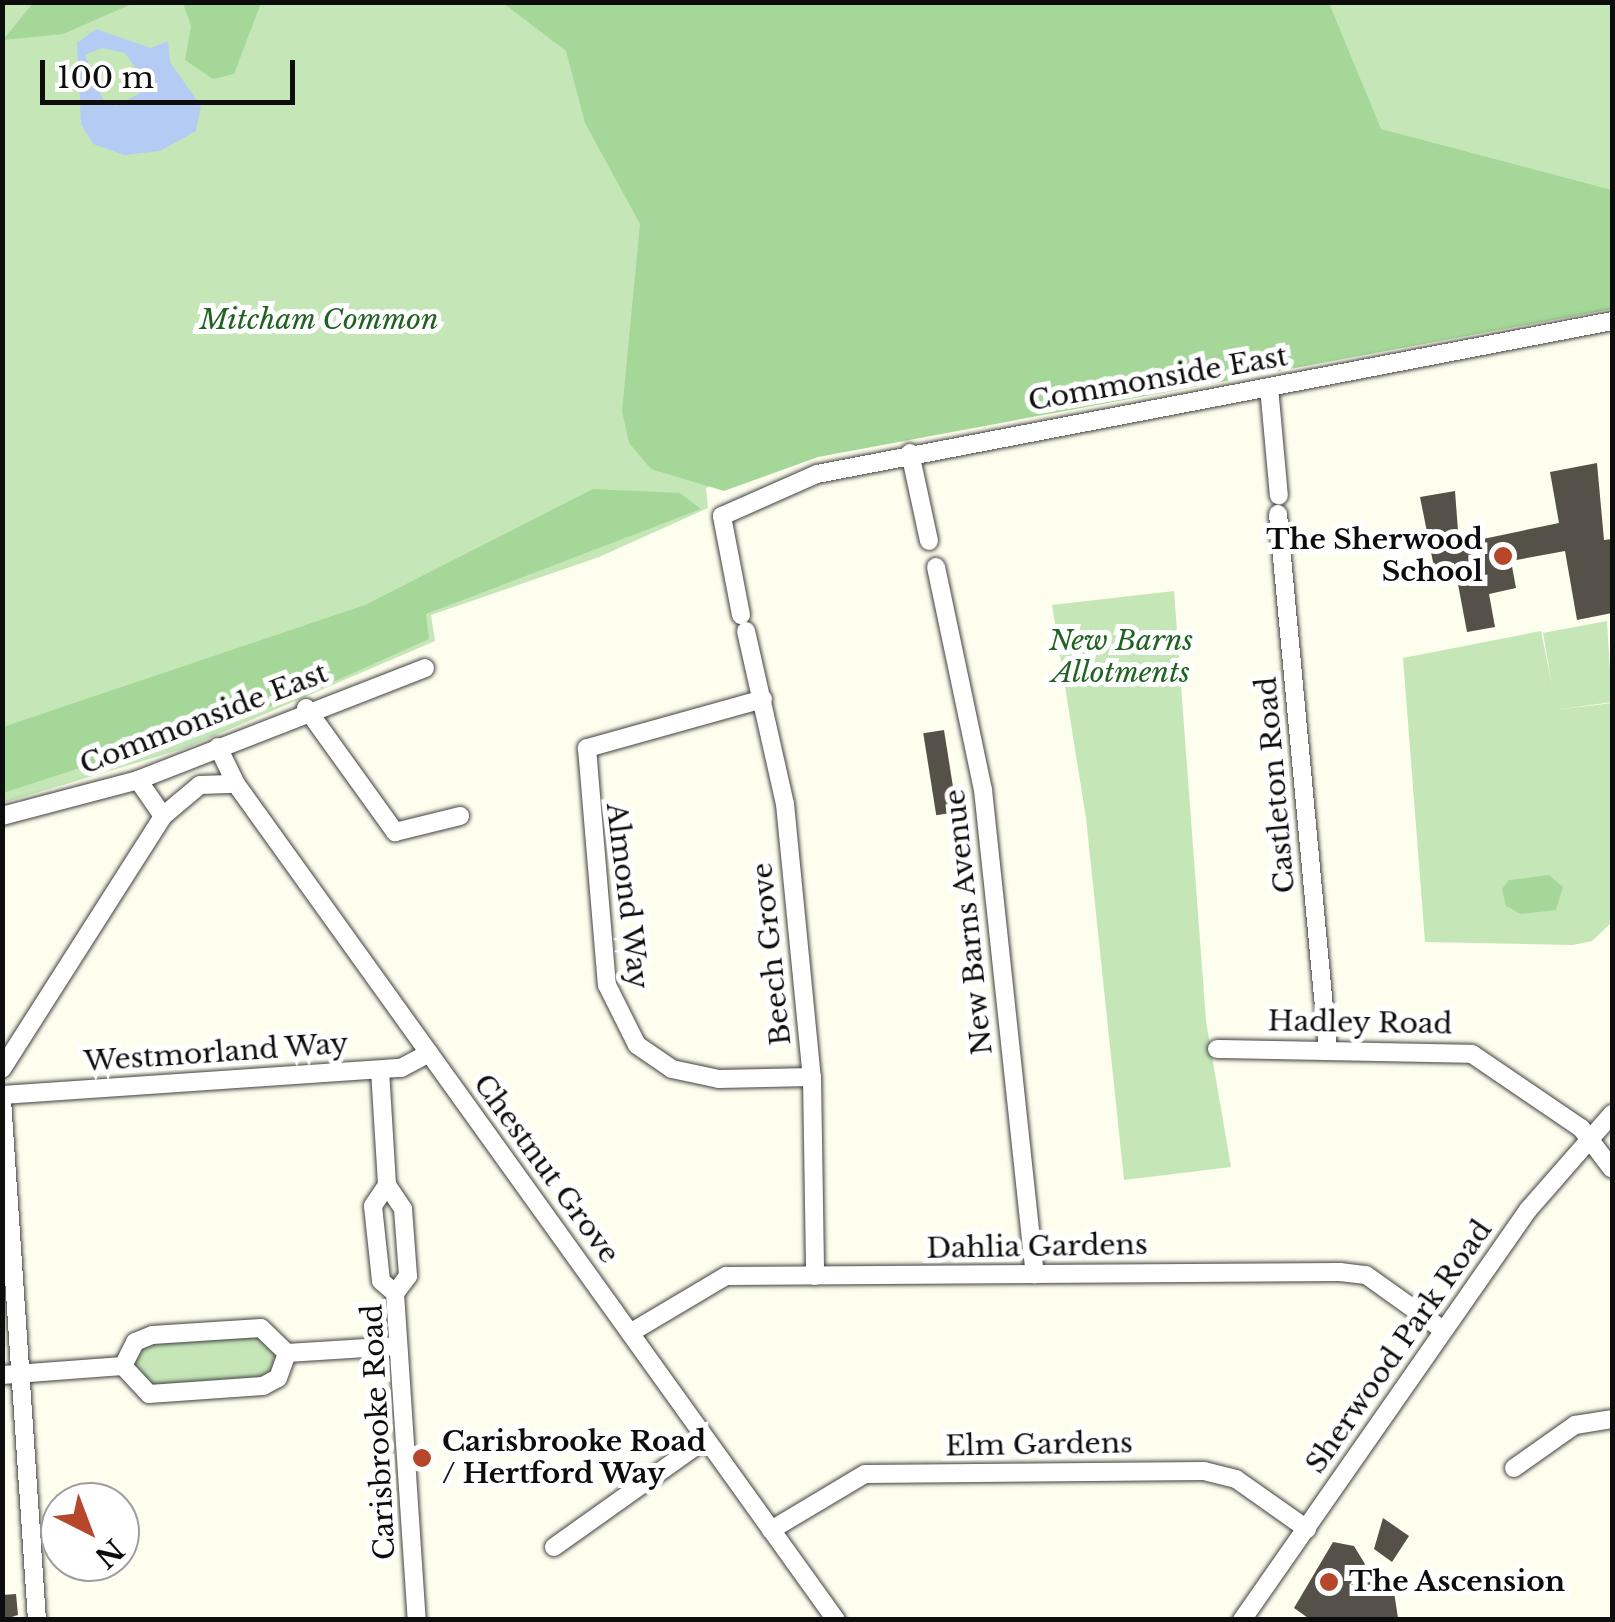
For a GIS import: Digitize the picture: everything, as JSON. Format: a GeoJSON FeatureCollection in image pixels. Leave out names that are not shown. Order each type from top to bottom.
{"type":"FeatureCollection","features":[{"type":"Feature","properties":{"kind":"street","name":"Commonside East"},"geometry":{"type":"LineString","coordinates":[[722,516],[816,474],[910,453],[1612,321]]}},
{"type":"Feature","properties":{"kind":"street","name":"Castleton Road"},"geometry":{"type":"LineString","coordinates":[[1269,387],[1328,1050]]}},
{"type":"Feature","properties":{"kind":"street"},"geometry":{"type":"LineString","coordinates":[[910,453],[929,540]]}},
{"type":"Feature","properties":{"kind":"street","name":"Beech Grove"},"geometry":{"type":"LineString","coordinates":[[722,516],[785,804],[812,1077],[815,1276]]}},
{"type":"Feature","properties":{"kind":"street","name":"New Barns Avenue"},"geometry":{"type":"LineString","coordinates":[[936,567],[982,790],[1035,1274]]}},
{"type":"Feature","properties":{"kind":"street","name":"Commonside East"},"geometry":{"type":"LineString","coordinates":[[2,816],[138,780],[306,708],[425,668]]}},
{"type":"Feature","properties":{"kind":"street","name":"Almond Way"},"geometry":{"type":"LineString","coordinates":[[763,699],[588,748],[607,985],[637,1045],[672,1068],[719,1079],[812,1077]]}},
{"type":"Feature","properties":{"kind":"street"},"geometry":{"type":"LineString","coordinates":[[306,708],[396,832],[460,816]]}},
{"type":"Feature","properties":{"kind":"street","name":"Chestnut Grove"},"geometry":{"type":"LineString","coordinates":[[218,747],[236,784],[836,1620]]}},
{"type":"Feature","properties":{"kind":"street"},"geometry":{"type":"LineString","coordinates":[[138,780],[163,816]]}},
{"type":"Feature","properties":{"kind":"street"},"geometry":{"type":"LineString","coordinates":[[2,1070],[163,816],[200,785],[236,784]]}},
{"type":"Feature","properties":{"kind":"street","name":"Hadley Road"},"geometry":{"type":"LineString","coordinates":[[1218,1048],[1472,1054],[1593,1141],[1612,1168]]}},
{"type":"Feature","properties":{"kind":"street","name":"Westmorland Way"},"geometry":{"type":"LineString","coordinates":[[2,1098],[380,1070],[429,1053]]}},
{"type":"Feature","properties":{"kind":"street","name":"Carisbrooke Road"},"geometry":{"type":"LineString","coordinates":[[380,1070],[386,1185],[404,1226],[408,1276],[396,1293],[416,1620]]}},
{"type":"Feature","properties":{"kind":"street"},"geometry":{"type":"LineString","coordinates":[[2,1098],[11,1374],[37,1620]]}},
{"type":"Feature","properties":{"kind":"street","name":"Sherwood Park Road"},"geometry":{"type":"LineString","coordinates":[[1242,1620],[1528,1210],[1593,1141],[1612,1114]]}},
{"type":"Feature","properties":{"kind":"street"},"geometry":{"type":"LineString","coordinates":[[386,1185],[373,1206],[381,1281],[396,1293]]}},
{"type":"Feature","properties":{"kind":"street","name":"Dahlia Gardens"},"geometry":{"type":"LineString","coordinates":[[630,1333],[712,1279],[1353,1272],[1443,1330]]}},
{"type":"Feature","properties":{"kind":"street"},"geometry":{"type":"LineString","coordinates":[[122,1366],[135,1342],[152,1335],[262,1328],[287,1353],[398,1346]]}},
{"type":"Feature","properties":{"kind":"street"},"geometry":{"type":"LineString","coordinates":[[122,1366],[149,1394],[246,1388],[278,1378],[287,1353]]}},
{"type":"Feature","properties":{"kind":"street"},"geometry":{"type":"LineString","coordinates":[[11,1374],[122,1366]]}},
{"type":"Feature","properties":{"kind":"street"},"geometry":{"type":"LineString","coordinates":[[1514,1468],[1575,1425],[1612,1419]]}},
{"type":"Feature","properties":{"kind":"street"},"geometry":{"type":"LineString","coordinates":[[554,1547],[706,1439]]}},
{"type":"Feature","properties":{"kind":"street","name":"Elm Gardens"},"geometry":{"type":"LineString","coordinates":[[772,1530],[865,1474],[1185,1471],[1230,1476],[1307,1529]]}},
{"type":"Feature","properties":{"kind":"green space"},"geometry":{"type":"Polygon","coordinates":[[[33,2],[134,3],[63,34],[3,40],[33,2]]]}},
{"type":"Feature","properties":{"kind":"green space","name":"Mitcham Common"},"geometry":{"type":"Polygon","coordinates":[[[2,3],[1612,3],[1612,304],[833,450],[706,488],[708,508],[599,557],[431,615],[435,641],[186,748],[3,803],[2,3]]]}},
{"type":"Feature","properties":{"kind":"green space"},"geometry":{"type":"Polygon","coordinates":[[[183,3],[261,3],[234,74],[213,79],[185,60],[191,26],[183,3]]]}},
{"type":"Feature","properties":{"kind":"green space"},"geometry":{"type":"Polygon","coordinates":[[[503,3],[1329,3],[1381,129],[1612,190],[1612,309],[818,457],[724,491],[651,469],[629,443],[622,411],[640,224],[585,123],[566,51],[503,3]]]}},
{"type":"Feature","properties":{"kind":"green space"},"geometry":{"type":"Polygon","coordinates":[[[593,489],[680,493],[701,509],[426,614],[429,639],[302,696],[3,793],[3,727],[365,605],[593,489]]]}},
{"type":"Feature","properties":{"kind":"green space","name":"New Barns Allotments"},"geometry":{"type":"Polygon","coordinates":[[[1174,591],[1206,1021],[1231,1167],[1124,1180],[1086,818],[1052,605],[1174,591]]]}},
{"type":"Feature","properties":{"kind":"green space"},"geometry":{"type":"Polygon","coordinates":[[[1607,621],[1612,702],[1555,710],[1612,703],[1612,922],[1592,941],[1573,945],[1425,942],[1403,658],[1541,631],[1552,685],[1543,633],[1607,621]]]}},
{"type":"Feature","properties":{"kind":"green space"},"geometry":{"type":"Polygon","coordinates":[[[1549,875],[1563,887],[1556,910],[1521,914],[1506,906],[1502,889],[1509,880],[1549,875]]]}},
{"type":"Feature","properties":{"kind":"green space"},"geometry":{"type":"Polygon","coordinates":[[[259,1334],[276,1344],[278,1364],[266,1378],[157,1388],[136,1379],[134,1355],[149,1342],[259,1334]]]}},
{"type":"Feature","properties":{"kind":"water"},"geometry":{"type":"Polygon","coordinates":[[[96,29],[151,48],[168,41],[170,62],[201,106],[196,131],[160,151],[124,155],[93,144],[81,124],[77,43],[96,29]],[[102,48],[85,55],[104,102],[116,106],[149,88],[125,53],[102,48]]]}},
{"type":"Feature","properties":{"kind":"building"},"geometry":{"type":"Polygon","coordinates":[[[1597,463],[1604,540],[1612,539],[1612,613],[1577,620],[1565,551],[1511,561],[1516,588],[1489,594],[1495,627],[1467,632],[1454,563],[1434,567],[1420,497],[1455,491],[1459,544],[1559,523],[1550,472],[1597,463]]]}},
{"type":"Feature","properties":{"kind":"building"},"geometry":{"type":"Polygon","coordinates":[[[944,730],[957,812],[936,815],[923,733],[944,730]]]}},
{"type":"Feature","properties":{"kind":"building"},"geometry":{"type":"Polygon","coordinates":[[[1383,1518],[1409,1536],[1392,1562],[1374,1549],[1383,1518]]]}},
{"type":"Feature","properties":{"kind":"building","name":"The Ascension"},"geometry":{"type":"Polygon","coordinates":[[[1333,1542],[1354,1546],[1365,1564],[1349,1585],[1392,1579],[1398,1618],[1311,1620],[1294,1608],[1333,1542]]]}},
{"type":"Feature","properties":{"kind":"building"},"geometry":{"type":"Polygon","coordinates":[[[16,1594],[18,1615],[2,1620],[2,1595],[16,1594]]]}},
{"type":"Feature","properties":{"kind":"place","name":"The Sherwood School"},"geometry":{"type":"Point","coordinates":[1503,556]}},
{"type":"Feature","properties":{"kind":"place","name":"Carisbrooke Road / Hertford Way"},"geometry":{"type":"Point","coordinates":[422,1458]}},
{"type":"Feature","properties":{"kind":"place","name":"The Ascension"},"geometry":{"type":"Point","coordinates":[1329,1582]}}]}
